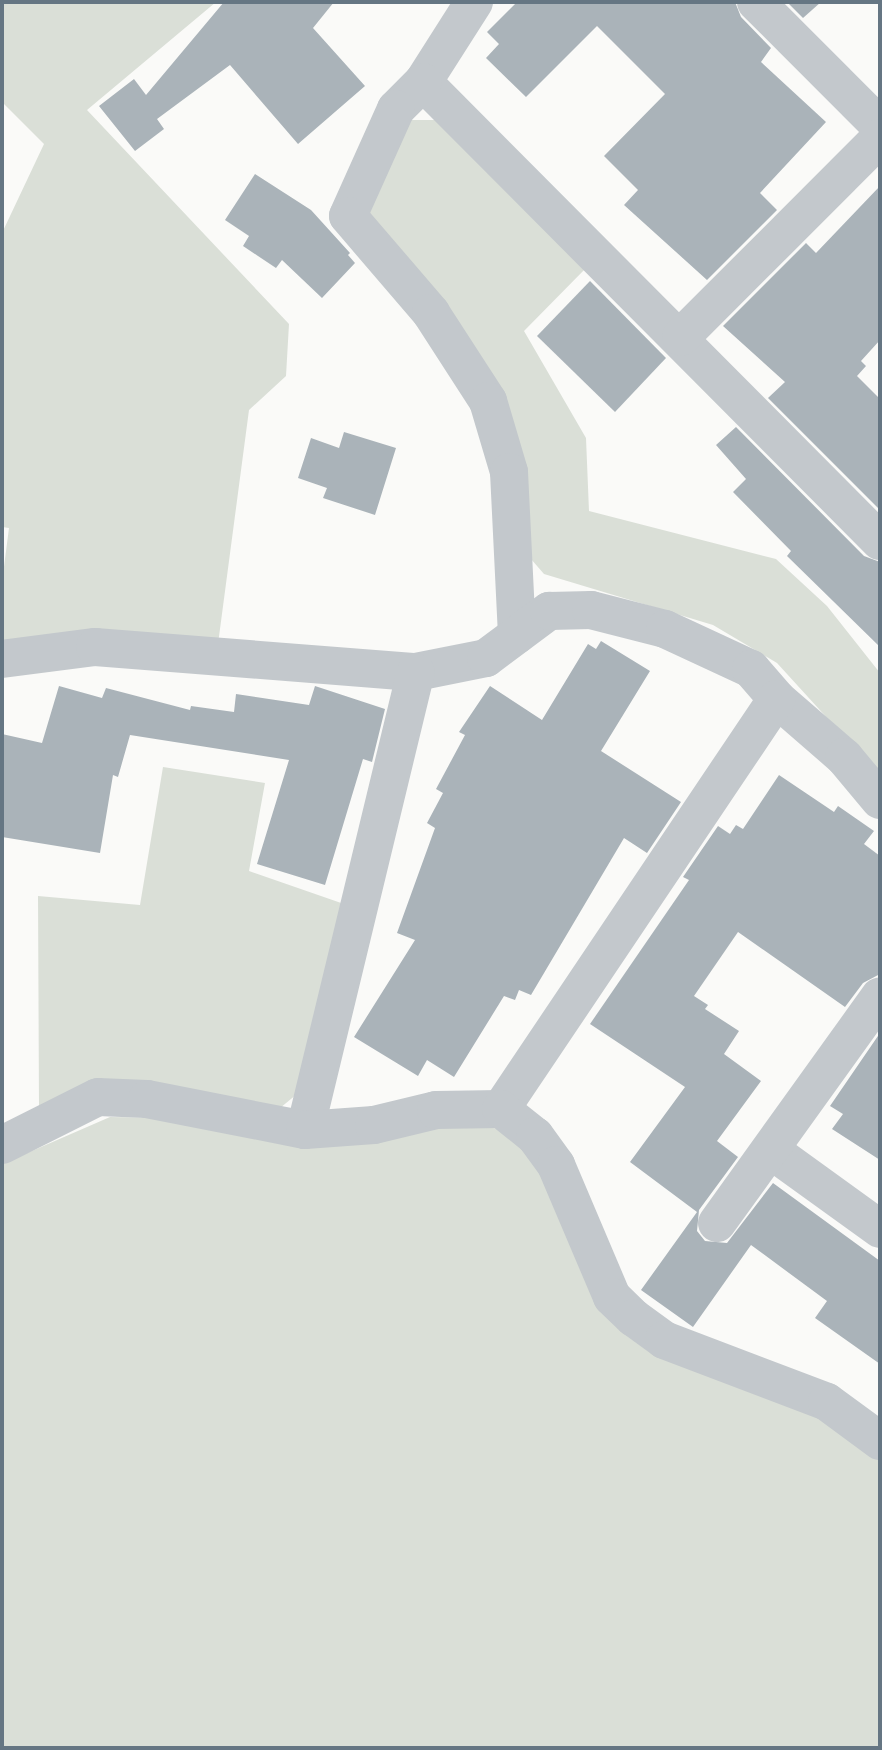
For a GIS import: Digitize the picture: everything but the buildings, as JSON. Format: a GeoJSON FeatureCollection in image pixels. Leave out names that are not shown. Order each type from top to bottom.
{"type":"FeatureCollection","features":[{"type":"Feature","properties":{"kind":"street"},"geometry":{"type":"LineString","coordinates":[[474,2],[423,82],[397,109],[348,216],[431,313],[488,401],[509,472],[517,635]]}},
{"type":"Feature","properties":{"kind":"street"},"geometry":{"type":"LineString","coordinates":[[756,2],[880,126]]}},
{"type":"Feature","properties":{"kind":"street"},"geometry":{"type":"LineString","coordinates":[[423,82],[681,337],[880,541]]}},
{"type":"Feature","properties":{"kind":"street"},"geometry":{"type":"LineString","coordinates":[[681,337],[880,138]]}},
{"type":"Feature","properties":{"kind":"street"},"geometry":{"type":"LineString","coordinates":[[2,659],[95,647],[416,672],[486,658],[549,611],[591,610],[665,629],[751,669],[778,699],[844,757],[880,800]]}},
{"type":"Feature","properties":{"kind":"street"},"geometry":{"type":"LineString","coordinates":[[305,1130],[416,672]]}},
{"type":"Feature","properties":{"kind":"street"},"geometry":{"type":"LineString","coordinates":[[501,1108],[778,699]]}},
{"type":"Feature","properties":{"kind":"street"},"geometry":{"type":"LineString","coordinates":[[717,1223],[880,996]]}},
{"type":"Feature","properties":{"kind":"street"},"geometry":{"type":"LineString","coordinates":[[2,1145],[98,1097],[147,1099],[305,1130],[374,1125],[436,1110],[501,1108],[535,1136],[556,1165],[612,1297],[634,1318],[664,1340],[827,1402],[880,1441]]}},
{"type":"Feature","properties":{"kind":"street"},"geometry":{"type":"LineString","coordinates":[[772,1150],[880,1229]]}},
{"type":"Feature","properties":{"kind":"shaded area"},"geometry":{"type":"Polygon","coordinates":[[[2,2],[216,2],[87,110],[289,324],[286,376],[249,410],[218,644],[2,644],[2,582],[9,528],[2,527],[2,233],[44,144],[2,102],[2,2]]]}},
{"type":"Feature","properties":{"kind":"shaded area"},"geometry":{"type":"Polygon","coordinates":[[[411,120],[443,120],[587,267],[524,331],[586,438],[589,511],[776,559],[827,606],[880,673],[880,776],[777,663],[713,625],[544,574],[531,559],[517,460],[361,217],[411,120]]]}},
{"type":"Feature","properties":{"kind":"shaded area"},"geometry":{"type":"Polygon","coordinates":[[[163,767],[265,783],[249,871],[344,904],[297,1094],[274,1113],[39,1107],[38,896],[140,905],[163,767]]]}},
{"type":"Feature","properties":{"kind":"shaded area"},"geometry":{"type":"Polygon","coordinates":[[[110,1117],[451,1122],[500,1129],[536,1156],[613,1320],[806,1407],[880,1461],[880,1748],[2,1748],[2,1164],[110,1117]]]}}]}
